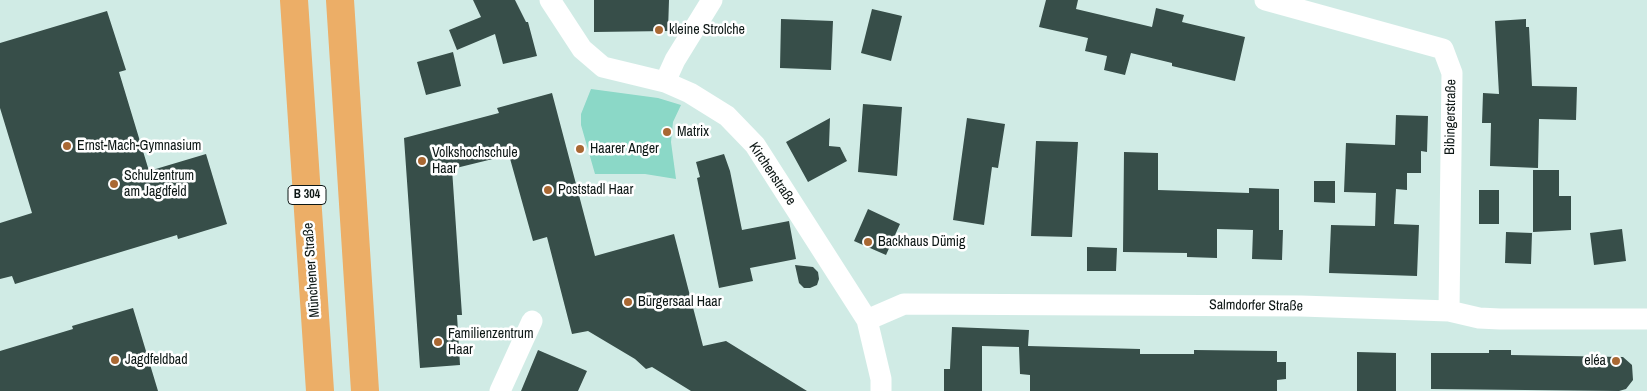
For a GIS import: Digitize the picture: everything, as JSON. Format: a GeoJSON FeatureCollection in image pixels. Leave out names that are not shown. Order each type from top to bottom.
{"type":"FeatureCollection","features":[{"type":"Feature","properties":{"kind":"main road","name":"Münchener Straße"},"geometry":{"type":"LineString","coordinates":[[294,0],[320,391]]}},
{"type":"Feature","properties":{"kind":"main road"},"geometry":{"type":"LineString","coordinates":[[340,0],[365,391]]}},
{"type":"Feature","properties":{"kind":"street","name":"Kirchenstraße"},"geometry":{"type":"LineString","coordinates":[[550,0],[582,49],[603,68],[666,82],[690,93],[727,116],[755,145],[867,320],[881,379],[881,391]]}},
{"type":"Feature","properties":{"kind":"street"},"geometry":{"type":"LineString","coordinates":[[666,82],[675,60],[712,0]]}},
{"type":"Feature","properties":{"kind":"street","name":"Bibingerstraße"},"geometry":{"type":"LineString","coordinates":[[1266,0],[1443,49],[1452,73],[1449,311]]}},
{"type":"Feature","properties":{"kind":"street","name":"Salmdorfer Straße"},"geometry":{"type":"LineString","coordinates":[[867,320],[904,304],[1301,306],[1449,311],[1479,318],[1500,319],[1647,319]]}},
{"type":"Feature","properties":{"kind":"street"},"geometry":{"type":"LineString","coordinates":[[500,391],[532,321]]}},
{"type":"Feature","properties":{"kind":"green space"},"geometry":{"type":"Polygon","coordinates":[[[591,89],[658,98],[681,105],[673,122],[671,142],[676,179],[645,174],[595,174],[581,125],[581,114],[591,89]]]}},
{"type":"Feature","properties":{"kind":"building"},"geometry":{"type":"Polygon","coordinates":[[[473,0],[515,0],[526,22],[528,22],[537,56],[503,64],[495,34],[457,50],[449,30],[481,17],[473,0]]]}},
{"type":"Feature","properties":{"kind":"building"},"geometry":{"type":"Polygon","coordinates":[[[594,0],[669,0],[668,31],[594,32],[594,0]]]}},
{"type":"Feature","properties":{"kind":"building"},"geometry":{"type":"Polygon","coordinates":[[[1046,0],[1078,0],[1076,9],[1152,27],[1156,8],[1184,15],[1182,22],[1245,37],[1235,81],[1172,66],[1172,63],[1131,53],[1125,75],[1104,70],[1107,56],[1085,51],[1088,38],[1039,27],[1046,0]]]}},
{"type":"Feature","properties":{"kind":"building"},"geometry":{"type":"Polygon","coordinates":[[[872,9],[902,16],[891,61],[861,53],[872,9]]]}},
{"type":"Feature","properties":{"kind":"building"},"geometry":{"type":"Polygon","coordinates":[[[107,11],[126,70],[119,72],[149,171],[206,154],[227,224],[178,239],[177,235],[15,284],[12,276],[0,279],[0,223],[32,213],[0,108],[0,43],[107,11]]]}},
{"type":"Feature","properties":{"kind":"building"},"geometry":{"type":"Polygon","coordinates":[[[781,19],[833,21],[831,70],[780,68],[781,19]]]}},
{"type":"Feature","properties":{"kind":"building"},"geometry":{"type":"Polygon","coordinates":[[[1526,19],[1526,27],[1529,27],[1532,86],[1577,87],[1576,120],[1539,119],[1538,168],[1490,166],[1491,123],[1482,123],[1483,93],[1499,94],[1495,21],[1526,19]]]}},
{"type":"Feature","properties":{"kind":"building"},"geometry":{"type":"Polygon","coordinates":[[[453,52],[461,86],[426,95],[417,62],[453,52]]]}},
{"type":"Feature","properties":{"kind":"building"},"geometry":{"type":"Polygon","coordinates":[[[552,93],[595,256],[674,234],[703,346],[726,341],[807,391],[691,391],[652,367],[646,369],[635,359],[588,331],[572,334],[547,237],[533,241],[509,155],[452,169],[462,315],[457,315],[460,365],[420,368],[404,138],[499,113],[497,108],[552,93]]]}},
{"type":"Feature","properties":{"kind":"building"},"geometry":{"type":"Polygon","coordinates":[[[863,104],[902,107],[897,176],[858,172],[863,104]]]}},
{"type":"Feature","properties":{"kind":"building"},"geometry":{"type":"Polygon","coordinates":[[[1396,115],[1428,116],[1427,152],[1421,151],[1421,173],[1407,173],[1407,190],[1396,189],[1394,224],[1419,225],[1417,276],[1329,273],[1331,225],[1375,226],[1376,193],[1344,192],[1346,143],[1395,145],[1396,115]]]}},
{"type":"Feature","properties":{"kind":"building"},"geometry":{"type":"Polygon","coordinates":[[[830,118],[829,146],[840,147],[847,161],[808,182],[786,142],[830,118]]]}},
{"type":"Feature","properties":{"kind":"building"},"geometry":{"type":"Polygon","coordinates":[[[967,118],[1005,124],[998,168],[992,167],[984,225],[953,220],[967,118]]]}},
{"type":"Feature","properties":{"kind":"building"},"geometry":{"type":"Polygon","coordinates":[[[1036,141],[1078,142],[1072,237],[1031,236],[1036,141]]]}},
{"type":"Feature","properties":{"kind":"building"},"geometry":{"type":"Polygon","coordinates":[[[1124,152],[1158,153],[1158,190],[1249,193],[1249,188],[1279,189],[1279,230],[1283,230],[1282,260],[1252,259],[1253,230],[1217,229],[1217,258],[1187,257],[1187,253],[1123,252],[1124,152]]]}},
{"type":"Feature","properties":{"kind":"building"},"geometry":{"type":"Polygon","coordinates":[[[724,154],[730,171],[742,230],[789,221],[796,259],[750,268],[753,281],[719,288],[697,178],[700,177],[696,162],[724,154]]]}},
{"type":"Feature","properties":{"kind":"building"},"geometry":{"type":"Polygon","coordinates":[[[1533,170],[1559,170],[1559,196],[1571,196],[1571,230],[1533,232],[1533,170]]]}},
{"type":"Feature","properties":{"kind":"building"},"geometry":{"type":"Polygon","coordinates":[[[1314,181],[1335,181],[1335,203],[1314,202],[1314,181]]]}},
{"type":"Feature","properties":{"kind":"building"},"geometry":{"type":"Polygon","coordinates":[[[1479,190],[1499,190],[1499,224],[1479,224],[1479,190]]]}},
{"type":"Feature","properties":{"kind":"building"},"geometry":{"type":"Polygon","coordinates":[[[868,209],[900,224],[886,255],[854,241],[868,209]]]}},
{"type":"Feature","properties":{"kind":"building"},"geometry":{"type":"Polygon","coordinates":[[[1622,229],[1626,261],[1594,265],[1590,233],[1622,229]]]}},
{"type":"Feature","properties":{"kind":"building"},"geometry":{"type":"Polygon","coordinates":[[[1506,232],[1532,233],[1531,264],[1505,263],[1506,232]]]}},
{"type":"Feature","properties":{"kind":"building"},"geometry":{"type":"Polygon","coordinates":[[[1087,247],[1117,248],[1116,271],[1087,271],[1087,247]]]}},
{"type":"Feature","properties":{"kind":"building"},"geometry":{"type":"Polygon","coordinates":[[[795,265],[813,267],[818,272],[819,279],[817,285],[804,288],[799,283],[795,265]]]}},
{"type":"Feature","properties":{"kind":"building"},"geometry":{"type":"Polygon","coordinates":[[[133,308],[158,391],[0,391],[0,351],[73,329],[72,326],[133,308]]]}},
{"type":"Feature","properties":{"kind":"building"},"geometry":{"type":"Polygon","coordinates":[[[952,327],[1029,330],[1028,346],[1140,349],[1140,354],[1194,354],[1194,350],[1277,351],[1277,362],[1286,362],[1286,379],[1277,380],[1277,391],[1030,391],[1030,375],[1020,374],[1019,347],[982,346],[982,391],[944,391],[944,369],[950,369],[952,327]]]}},
{"type":"Feature","properties":{"kind":"building"},"geometry":{"type":"Polygon","coordinates":[[[538,350],[587,371],[578,391],[521,391],[538,350]]]}},
{"type":"Feature","properties":{"kind":"building"},"geometry":{"type":"Polygon","coordinates":[[[1489,350],[1511,350],[1511,355],[1623,357],[1632,365],[1633,380],[1626,389],[1619,391],[1431,389],[1431,353],[1489,353],[1489,350]]]}},
{"type":"Feature","properties":{"kind":"building"},"geometry":{"type":"Polygon","coordinates":[[[1357,352],[1396,353],[1396,391],[1357,391],[1357,352]]]}},
{"type":"Feature","properties":{"kind":"place","name":"kleine Strolche"},"geometry":{"type":"Point","coordinates":[659,30]}},
{"type":"Feature","properties":{"kind":"place","name":"Matrix"},"geometry":{"type":"Point","coordinates":[667,132]}},
{"type":"Feature","properties":{"kind":"place","name":"Ernst-Mach-Gymnasium"},"geometry":{"type":"Point","coordinates":[67,146]}},
{"type":"Feature","properties":{"kind":"place","name":"Haarer Anger"},"geometry":{"type":"Point","coordinates":[580,149]}},
{"type":"Feature","properties":{"kind":"place","name":"Volkshochschule Haar"},"geometry":{"type":"Point","coordinates":[422,161]}},
{"type":"Feature","properties":{"kind":"place","name":"Schulzentrum am Jagdfeld"},"geometry":{"type":"Point","coordinates":[114,184]}},
{"type":"Feature","properties":{"kind":"place","name":"Poststadl Haar"},"geometry":{"type":"Point","coordinates":[548,190]}},
{"type":"Feature","properties":{"kind":"place","name":"Backhaus Dümig"},"geometry":{"type":"Point","coordinates":[868,242]}},
{"type":"Feature","properties":{"kind":"place","name":"Bürgersaal Haar"},"geometry":{"type":"Point","coordinates":[628,302]}},
{"type":"Feature","properties":{"kind":"place","name":"Familienzentrum Haar"},"geometry":{"type":"Point","coordinates":[438,342]}},
{"type":"Feature","properties":{"kind":"place","name":"Jagdfeldbad"},"geometry":{"type":"Point","coordinates":[115,360]}},
{"type":"Feature","properties":{"kind":"place","name":"eléa"},"geometry":{"type":"Point","coordinates":[1616,361]}}]}
